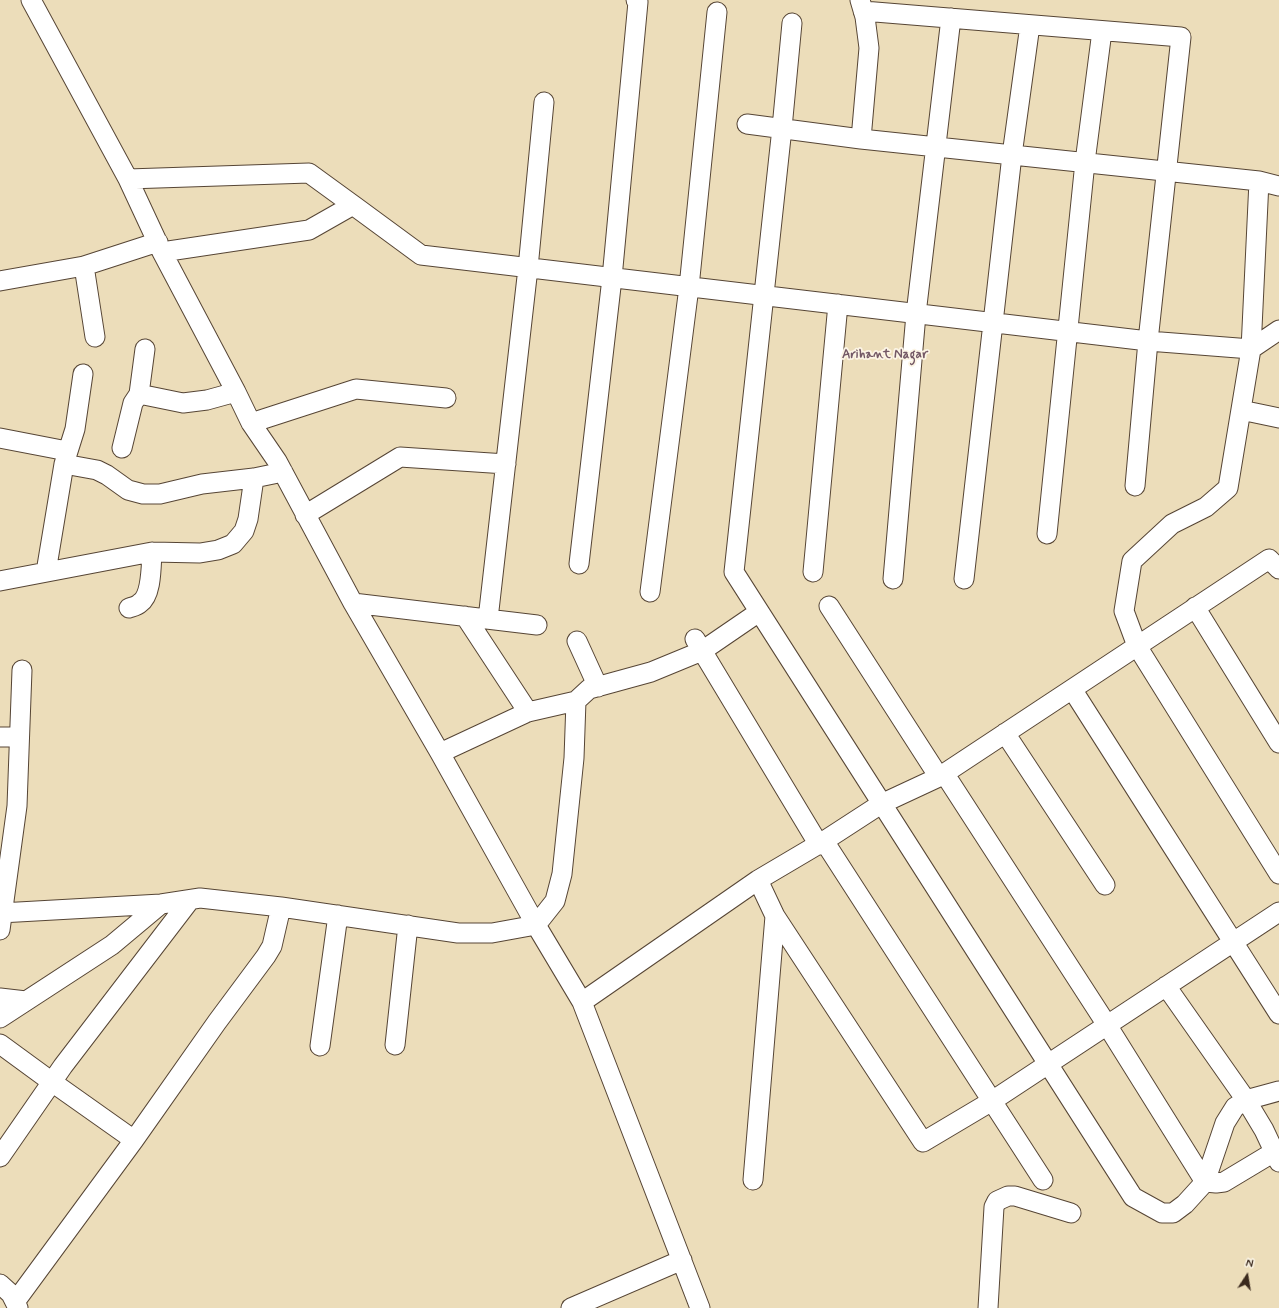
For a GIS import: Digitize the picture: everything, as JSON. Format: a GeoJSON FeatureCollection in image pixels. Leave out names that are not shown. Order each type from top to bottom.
{"type":"FeatureCollection","features":[{"type":"Feature","properties":{"kind":"street"},"geometry":{"type":"LineString","coordinates":[[31,0],[128,179],[160,247],[252,424],[277,461],[353,603],[440,753],[536,925],[582,1002],[700,1308]]}},
{"type":"Feature","properties":{"kind":"street"},"geometry":{"type":"LineString","coordinates":[[579,564],[612,278],[638,2],[636,0]]}},
{"type":"Feature","properties":{"kind":"street"},"geometry":{"type":"LineString","coordinates":[[860,139],[869,48],[861,6],[951,18],[1181,37],[1134,486]]}},
{"type":"Feature","properties":{"kind":"street"},"geometry":{"type":"LineString","coordinates":[[650,592],[689,287],[717,12]]}},
{"type":"Feature","properties":{"kind":"street"},"geometry":{"type":"LineString","coordinates":[[893,579],[916,314],[951,18]]}},
{"type":"Feature","properties":{"kind":"street"},"geometry":{"type":"LineString","coordinates":[[792,23],[734,572],[1133,1197],[1162,1213],[1173,1213],[1185,1204],[1205,1182],[1225,1123],[1235,1107],[1246,1100],[1279,1091]]}},
{"type":"Feature","properties":{"kind":"street"},"geometry":{"type":"LineString","coordinates":[[964,579],[992,322],[1012,155],[1030,25]]}},
{"type":"Feature","properties":{"kind":"street"},"geometry":{"type":"LineString","coordinates":[[1048,534],[1085,162],[1102,31]]}},
{"type":"Feature","properties":{"kind":"street"},"geometry":{"type":"LineString","coordinates":[[488,619],[528,268],[544,102]]}},
{"type":"Feature","properties":{"kind":"street"},"geometry":{"type":"LineString","coordinates":[[747,124],[860,139],[1259,181],[1279,186]]}},
{"type":"Feature","properties":{"kind":"street"},"geometry":{"type":"LineString","coordinates":[[128,179],[309,173],[421,255],[1148,341],[1251,349],[1279,330]]}},
{"type":"Feature","properties":{"kind":"street"},"geometry":{"type":"LineString","coordinates":[[1259,181],[1251,349],[1228,488],[1206,507],[1172,524],[1132,561],[1124,611],[1137,646],[1279,874]]}},
{"type":"Feature","properties":{"kind":"street"},"geometry":{"type":"LineString","coordinates":[[0,281],[84,266],[160,247],[309,230],[353,205]]}},
{"type":"Feature","properties":{"kind":"street"},"geometry":{"type":"LineString","coordinates":[[84,266],[95,336]]}},
{"type":"Feature","properties":{"kind":"street"},"geometry":{"type":"LineString","coordinates":[[813,572],[838,304]]}},
{"type":"Feature","properties":{"kind":"street"},"geometry":{"type":"LineString","coordinates":[[122,448],[133,403],[139,394],[145,349]]}},
{"type":"Feature","properties":{"kind":"street"},"geometry":{"type":"LineString","coordinates":[[46,572],[65,457],[75,429],[83,374]]}},
{"type":"Feature","properties":{"kind":"street"},"geometry":{"type":"LineString","coordinates":[[252,424],[356,389],[446,398]]}},
{"type":"Feature","properties":{"kind":"street"},"geometry":{"type":"LineString","coordinates":[[139,394],[183,403],[207,400],[236,392]]}},
{"type":"Feature","properties":{"kind":"street"},"geometry":{"type":"LineString","coordinates":[[1240,410],[1279,418]]}},
{"type":"Feature","properties":{"kind":"street"},"geometry":{"type":"LineString","coordinates":[[0,438],[65,457],[108,475],[128,490],[143,494],[160,494],[202,484],[254,478],[282,472]]}},
{"type":"Feature","properties":{"kind":"street"},"geometry":{"type":"LineString","coordinates":[[305,515],[400,457],[506,464]]}},
{"type":"Feature","properties":{"kind":"street"},"geometry":{"type":"LineString","coordinates":[[0,581],[152,552],[200,553],[218,550],[232,544],[244,531],[248,519],[254,478]]}},
{"type":"Feature","properties":{"kind":"street"},"geometry":{"type":"LineString","coordinates":[[129,608],[140,604],[146,597],[149,585],[152,552]]}},
{"type":"Feature","properties":{"kind":"street"},"geometry":{"type":"LineString","coordinates":[[582,1002],[758,880],[821,843],[881,804],[942,775],[1268,559],[1279,569]]}},
{"type":"Feature","properties":{"kind":"street"},"geometry":{"type":"LineString","coordinates":[[353,603],[537,625]]}},
{"type":"Feature","properties":{"kind":"street"},"geometry":{"type":"LineString","coordinates":[[830,606],[1107,1025],[1205,1182]]}},
{"type":"Feature","properties":{"kind":"street"},"geometry":{"type":"LineString","coordinates":[[1195,607],[1273,722],[1279,744]]}},
{"type":"Feature","properties":{"kind":"street"},"geometry":{"type":"LineString","coordinates":[[440,753],[528,712],[576,701],[589,689],[651,672],[759,612]]}},
{"type":"Feature","properties":{"kind":"street"},"geometry":{"type":"LineString","coordinates":[[465,616],[528,712]]}},
{"type":"Feature","properties":{"kind":"street"},"geometry":{"type":"LineString","coordinates":[[577,641],[598,687]]}},
{"type":"Feature","properties":{"kind":"street"},"geometry":{"type":"LineString","coordinates":[[698,645],[821,843],[1043,1180]]}},
{"type":"Feature","properties":{"kind":"street"},"geometry":{"type":"LineString","coordinates":[[22,670],[17,806],[1,918],[161,904],[200,898],[281,907],[458,932],[492,933],[536,925],[555,901],[562,874],[574,758],[576,701]]}},
{"type":"Feature","properties":{"kind":"street"},"geometry":{"type":"LineString","coordinates":[[1072,688],[1279,1014]]}},
{"type":"Feature","properties":{"kind":"street"},"geometry":{"type":"LineString","coordinates":[[1005,733],[1105,884]]}},
{"type":"Feature","properties":{"kind":"street"},"geometry":{"type":"LineString","coordinates":[[0,737],[19,737]]}},
{"type":"Feature","properties":{"kind":"street"},"geometry":{"type":"LineString","coordinates":[[758,880],[775,916],[923,1142],[992,1101],[1279,912]]}},
{"type":"Feature","properties":{"kind":"street"},"geometry":{"type":"LineString","coordinates":[[0,1157],[52,1082],[190,900]]}},
{"type":"Feature","properties":{"kind":"street"},"geometry":{"type":"LineString","coordinates":[[0,1018],[112,945],[161,904]]}},
{"type":"Feature","properties":{"kind":"street"},"geometry":{"type":"LineString","coordinates":[[0,1284],[11,1294],[16,1305],[217,1022],[266,956],[272,946],[281,907]]}},
{"type":"Feature","properties":{"kind":"street"},"geometry":{"type":"LineString","coordinates":[[320,1046],[338,915]]}},
{"type":"Feature","properties":{"kind":"street"},"geometry":{"type":"LineString","coordinates":[[753,1180],[775,916]]}},
{"type":"Feature","properties":{"kind":"street"},"geometry":{"type":"LineString","coordinates":[[395,1045],[408,925]]}},
{"type":"Feature","properties":{"kind":"street"},"geometry":{"type":"LineString","coordinates":[[1166,986],[1246,1100],[1272,1128],[1276,1157],[1224,1182],[1205,1182]]}},
{"type":"Feature","properties":{"kind":"street"},"geometry":{"type":"LineString","coordinates":[[0,998],[26,1001]]}},
{"type":"Feature","properties":{"kind":"street"},"geometry":{"type":"LineString","coordinates":[[0,1044],[134,1140]]}},
{"type":"Feature","properties":{"kind":"street"},"geometry":{"type":"LineString","coordinates":[[988,1308],[994,1207],[997,1201],[1008,1196],[1015,1196],[1071,1213]]}},
{"type":"Feature","properties":{"kind":"street"},"geometry":{"type":"LineString","coordinates":[[571,1308],[682,1260]]}},
{"type":"Feature","properties":{"kind":"district","name":"Arihant Nagar"},"geometry":{"type":"Point","coordinates":[885,355]}}]}
